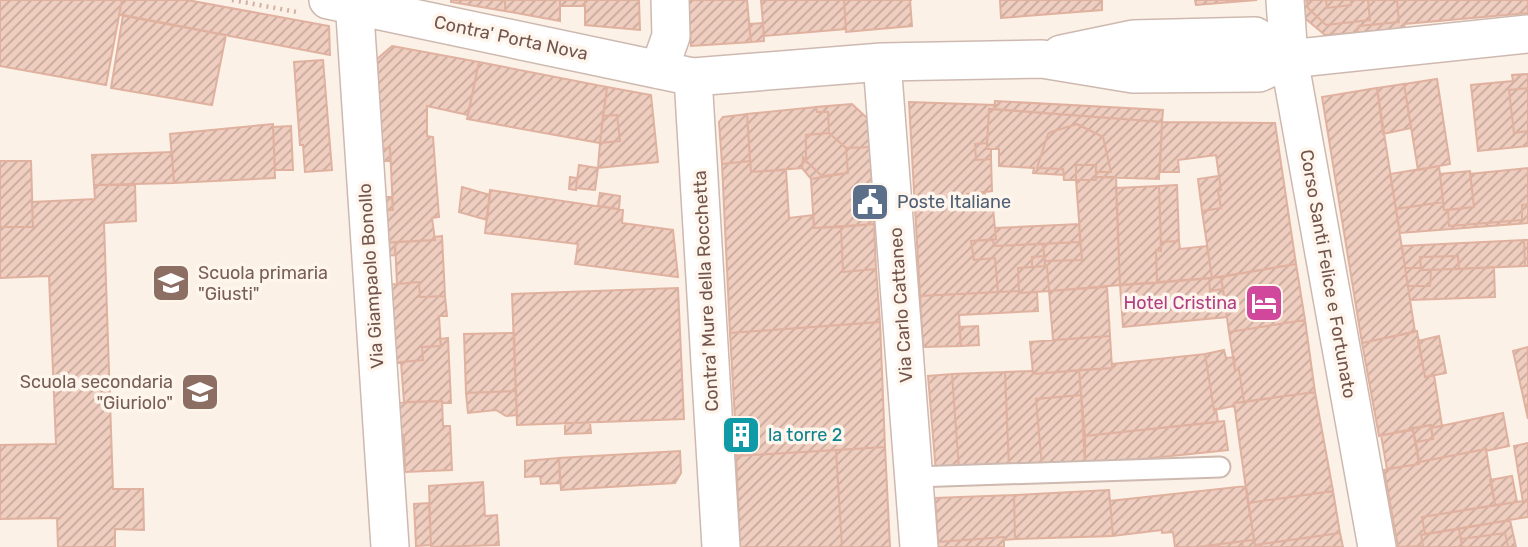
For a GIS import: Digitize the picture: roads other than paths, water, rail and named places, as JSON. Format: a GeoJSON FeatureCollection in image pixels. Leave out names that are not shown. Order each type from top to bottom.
{"type":"FeatureCollection","features":[{"type":"Feature","properties":{"kind":"street"},"geometry":{"type":"LineString","coordinates":[[670,0],[676,73]]}},
{"type":"Feature","properties":{"kind":"street","name":"Corso Santi Felice e Fortunato"},"geometry":{"type":"LineString","coordinates":[[1285,0],[1289,59],[1377,547]]}},
{"type":"Feature","properties":{"kind":"street","name":"Contra' Porta Nova"},"geometry":{"type":"LineString","coordinates":[[345,2],[676,73],[882,62],[1042,59],[1133,39],[1255,36],[1289,59]]}},
{"type":"Feature","properties":{"kind":"street","name":"Via Giampaolo Bonollo"},"geometry":{"type":"LineString","coordinates":[[345,2],[390,547]]}},
{"type":"Feature","properties":{"kind":"street"},"geometry":{"type":"LineString","coordinates":[[1289,59],[1528,34]]}},
{"type":"Feature","properties":{"kind":"street","name":"Via Carlo Cattaneo"},"geometry":{"type":"LineString","coordinates":[[882,62],[919,547]]}},
{"type":"Feature","properties":{"kind":"street","name":"Contra' Mure della Rocchetta"},"geometry":{"type":"LineString","coordinates":[[676,73],[721,547]]}},
{"type":"Feature","properties":{"kind":"lane"},"geometry":{"type":"LineString","coordinates":[[914,477],[1220,467]]}},
{"type":"Feature","properties":{"kind":"place","name":"Poste Italiane"},"geometry":{"type":"Point","coordinates":[870,202]}},
{"type":"Feature","properties":{"kind":"place","name":"Scuola primaria \"Giusti\""},"geometry":{"type":"Point","coordinates":[171,283]}},
{"type":"Feature","properties":{"kind":"place","name":"Hotel Cristina"},"geometry":{"type":"Point","coordinates":[1264,303]}},
{"type":"Feature","properties":{"kind":"place","name":"Scuola secondaria \"Giuriolo\""},"geometry":{"type":"Point","coordinates":[200,392]}},
{"type":"Feature","properties":{"kind":"place","name":"la torre 2"},"geometry":{"type":"Point","coordinates":[741,435]}}]}
